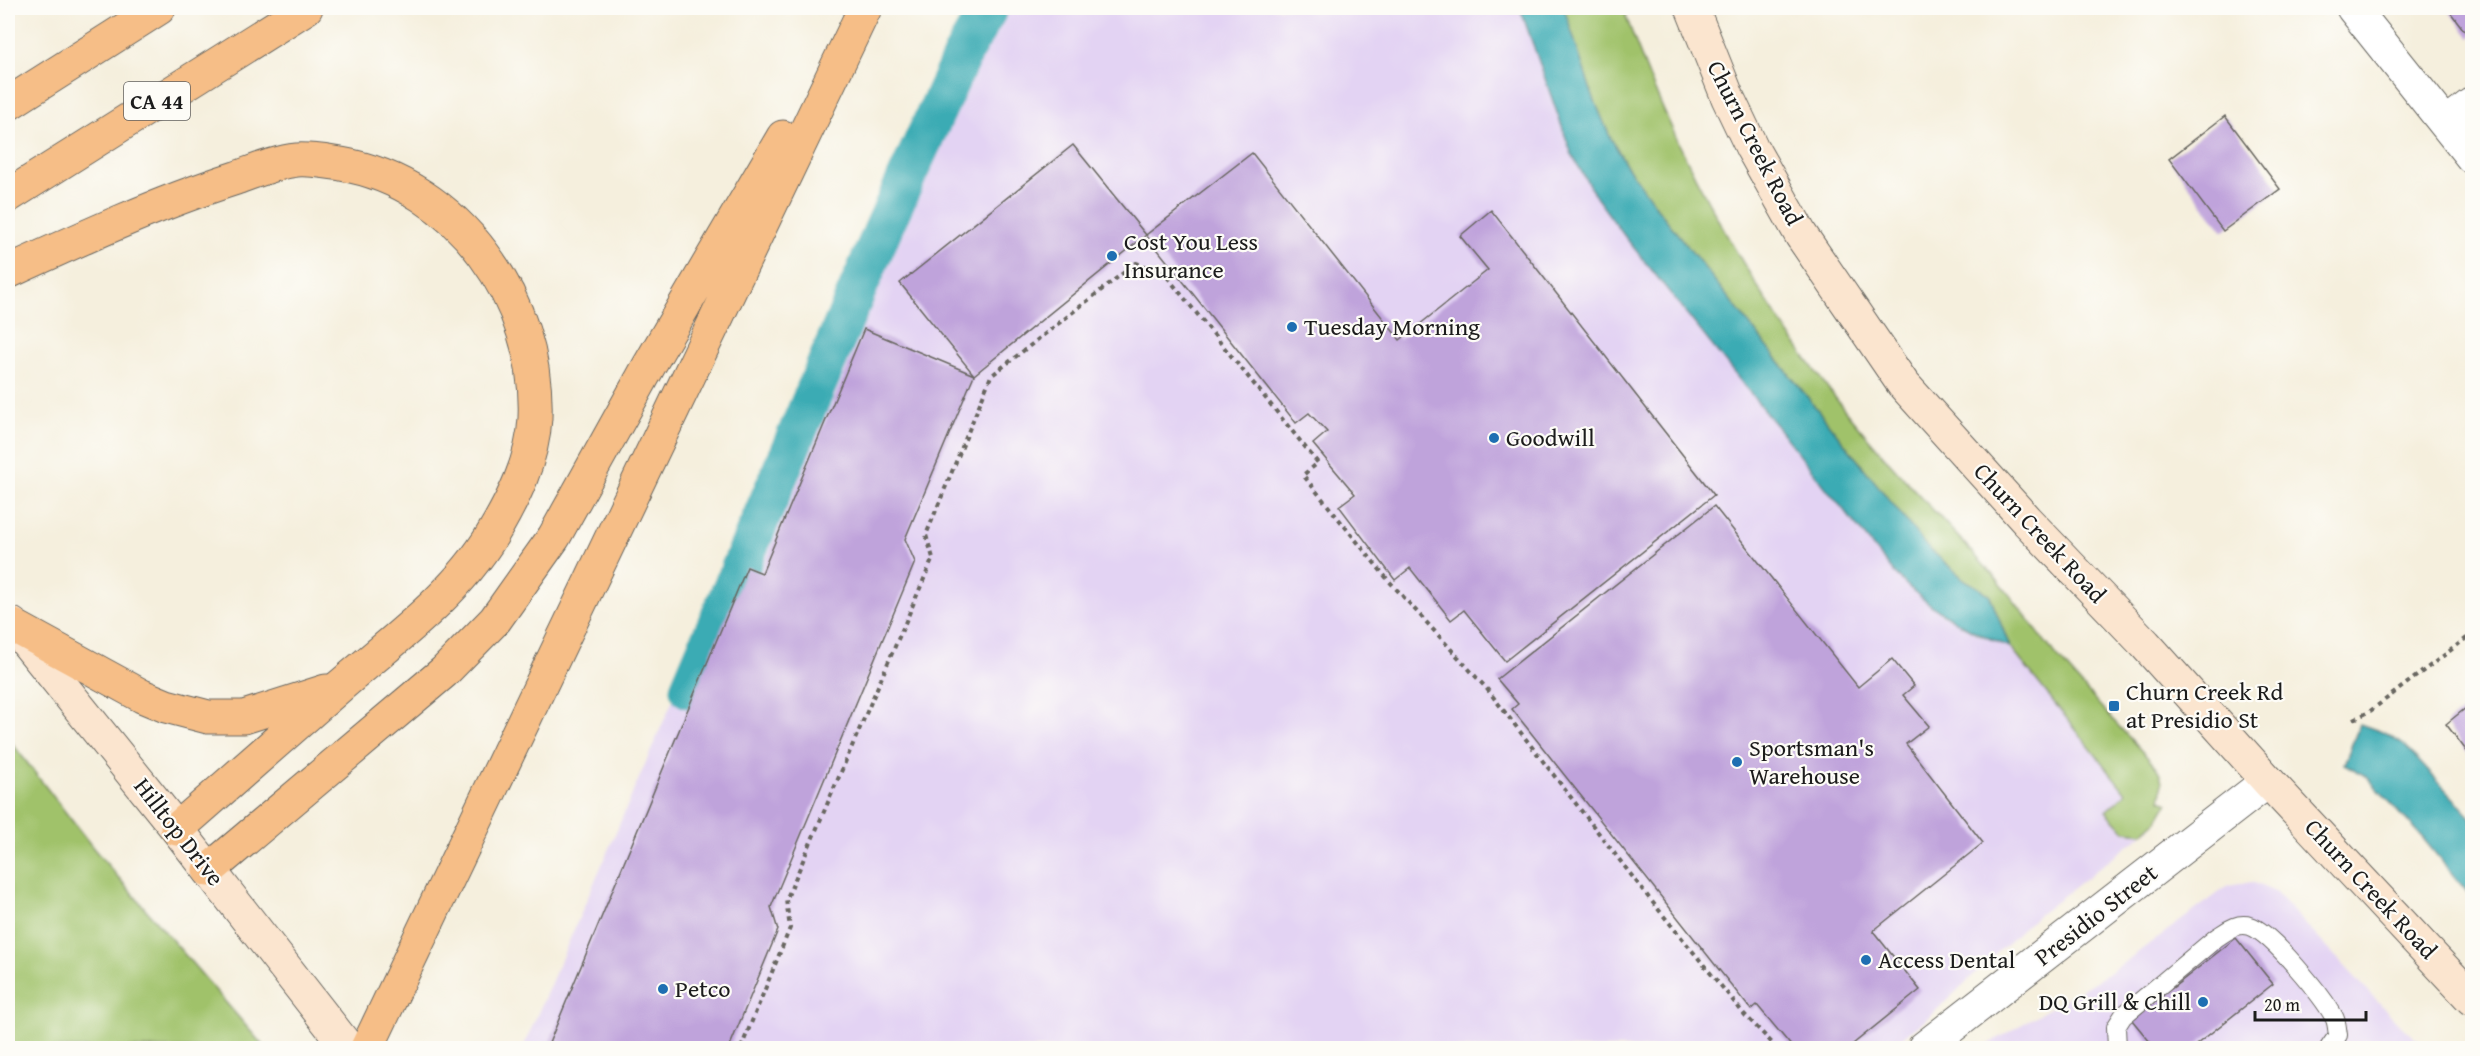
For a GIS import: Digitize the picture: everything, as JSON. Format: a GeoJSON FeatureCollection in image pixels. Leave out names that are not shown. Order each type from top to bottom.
{"type":"FeatureCollection","features":[{"type":"Feature","properties":{"kind":"highway"},"geometry":{"type":"LineString","coordinates":[[12,99],[159,8]]}},
{"type":"Feature","properties":{"kind":"highway","name":"CA 44"},"geometry":{"type":"LineString","coordinates":[[8,196],[306,8]]}},
{"type":"Feature","properties":{"kind":"highway"},"geometry":{"type":"LineString","coordinates":[[209,870],[444,672],[495,620],[554,537],[745,200],[863,8]]}},
{"type":"Feature","properties":{"kind":"highway"},"geometry":{"type":"LineString","coordinates":[[367,1048],[863,8]]}},
{"type":"Feature","properties":{"kind":"highway"},"geometry":{"type":"LineString","coordinates":[[8,272],[205,188],[276,164],[298,160],[365,168],[396,180],[426,197],[454,220],[498,272],[523,330],[535,392],[535,420],[530,455],[514,494],[490,538],[453,585],[389,645],[177,829]]}},
{"type":"Feature","properties":{"kind":"highway"},"geometry":{"type":"LineString","coordinates":[[11,622],[142,696],[166,706],[208,717],[253,715],[341,685]]}},
{"type":"Feature","properties":{"kind":"main road","name":"Churn Creek Road"},"geometry":{"type":"LineString","coordinates":[[1692,8],[1728,98],[1752,148],[1801,235],[1903,384],[2026,520],[2145,644],[2268,781],[2472,999]]}},
{"type":"Feature","properties":{"kind":"main road","name":"Hilltop Drive"},"geometry":{"type":"LineString","coordinates":[[11,622],[348,1048]]}},
{"type":"Feature","properties":{"kind":"street"},"geometry":{"type":"LineString","coordinates":[[2353,8],[2472,157]]}},
{"type":"Feature","properties":{"kind":"street"},"geometry":{"type":"LineString","coordinates":[[2446,124],[2472,104]]}},
{"type":"Feature","properties":{"kind":"street","name":"Presidio Street"},"geometry":{"type":"LineString","coordinates":[[1924,1048],[2268,781]]}},
{"type":"Feature","properties":{"kind":"lane"},"geometry":{"type":"LineString","coordinates":[[2117,1048],[2116,1027],[2123,1016],[2216,938],[2232,927],[2248,925],[2264,933],[2314,989],[2335,1018],[2338,1035],[2329,1048]]}},
{"type":"Feature","properties":{"kind":"path"},"geometry":{"type":"LineString","coordinates":[[741,1048],[790,928],[786,900],[933,558],[926,535],[991,376],[1136,263],[1164,273],[1318,463],[1304,475],[1389,581],[1487,689],[1649,898],[1744,1014],[1777,1048]]}},
{"type":"Feature","properties":{"kind":"path"},"geometry":{"type":"LineString","coordinates":[[2354,719],[2369,712],[2472,634]]}},
{"type":"Feature","properties":{"kind":"shaded area"},"geometry":{"type":"Polygon","coordinates":[[[998,8],[1520,8],[1572,155],[1596,197],[1626,238],[1886,564],[1909,588],[1943,615],[1979,635],[2010,647],[2152,827],[2032,920],[1926,1020],[1888,1048],[523,1048],[733,560],[749,567],[927,151],[974,48],[998,8]]]}},
{"type":"Feature","properties":{"kind":"shaded area"},"geometry":{"type":"Polygon","coordinates":[[[2252,882],[2275,892],[2402,1027],[2426,1048],[1982,1048],[2111,972],[2228,886],[2252,882]]]}},
{"type":"Feature","properties":{"kind":"green space"},"geometry":{"type":"Polygon","coordinates":[[[1564,8],[1623,8],[1643,62],[1690,167],[1746,267],[1809,363],[1844,409],[1898,472],[1999,582],[2073,676],[2156,767],[2162,783],[2160,800],[2168,803],[2158,820],[2143,833],[2125,831],[2106,811],[2126,793],[2010,647],[1989,594],[1965,580],[1926,546],[1660,212],[1627,166],[1610,137],[1592,94],[1564,8]]]}},
{"type":"Feature","properties":{"kind":"green space"},"geometry":{"type":"Polygon","coordinates":[[[8,738],[94,849],[265,1048],[8,1048],[8,738]]]}},
{"type":"Feature","properties":{"kind":"water"},"geometry":{"type":"Polygon","coordinates":[[[1520,8],[1564,8],[1592,94],[1610,137],[1627,166],[1660,212],[1926,546],[1965,580],[1989,594],[2010,647],[1949,617],[1908,587],[1895,574],[1626,238],[1596,197],[1572,155],[1520,8]]]}},
{"type":"Feature","properties":{"kind":"water"},"geometry":{"type":"Polygon","coordinates":[[[2360,724],[2385,733],[2404,745],[2472,818],[2472,898],[2421,836],[2365,775],[2344,764],[2360,724]]]}},
{"type":"Feature","properties":{"kind":"building"},"geometry":{"type":"Polygon","coordinates":[[[2447,8],[2472,8],[2472,36],[2470,38],[2447,8]]]}},
{"type":"Feature","properties":{"kind":"building"},"geometry":{"type":"Polygon","coordinates":[[[2225,116],[2280,189],[2223,231],[2169,159],[2225,116]]]}},
{"type":"Feature","properties":{"kind":"building"},"geometry":{"type":"Polygon","coordinates":[[[1073,145],[1146,235],[974,375],[900,283],[1073,145]]]}},
{"type":"Feature","properties":{"kind":"building","name":"Goodwill"},"geometry":{"type":"Polygon","coordinates":[[[1252,153],[1400,340],[1488,270],[1460,236],[1491,210],[1714,495],[1505,661],[1464,610],[1451,620],[1410,568],[1395,580],[1339,506],[1355,494],[1313,444],[1327,432],[1309,413],[1296,423],[1146,235],[1252,153]]]}},
{"type":"Feature","properties":{"kind":"building"},"geometry":{"type":"Polygon","coordinates":[[[864,329],[974,375],[905,539],[915,562],[771,907],[778,930],[729,1048],[547,1048],[747,567],[762,573],[864,329]]]}},
{"type":"Feature","properties":{"kind":"building","name":"Sportsman's Warehouse"},"geometry":{"type":"Polygon","coordinates":[[[1714,506],[1858,687],[1892,659],[1914,686],[1903,695],[1929,726],[1906,744],[1983,843],[1873,931],[1920,990],[1848,1048],[1793,1048],[1757,1005],[1751,1010],[1512,709],[1518,704],[1497,679],[1714,506]]]}},
{"type":"Feature","properties":{"kind":"building"},"geometry":{"type":"Polygon","coordinates":[[[2472,703],[2472,758],[2446,724],[2472,703]]]}},
{"type":"Feature","properties":{"kind":"building","name":"DQ Grill & Chill"},"geometry":{"type":"Polygon","coordinates":[[[2236,938],[2273,984],[2192,1048],[2155,1048],[2132,1020],[2236,938]]]}},
{"type":"Feature","properties":{"kind":"waterway"},"geometry":{"type":"LineString","coordinates":[[689,689],[883,229],[964,51],[989,8]]}},
{"type":"Feature","properties":{"kind":"place","name":"Cost You Less Insurance"},"geometry":{"type":"Point","coordinates":[1112,256]}},
{"type":"Feature","properties":{"kind":"place","name":"Tuesday Morning"},"geometry":{"type":"Point","coordinates":[1292,327]}},
{"type":"Feature","properties":{"kind":"place","name":"Goodwill"},"geometry":{"type":"Point","coordinates":[1494,438]}},
{"type":"Feature","properties":{"kind":"place","name":"Churn Creek Rd at Presidio St"},"geometry":{"type":"Point","coordinates":[2114,706]}},
{"type":"Feature","properties":{"kind":"place","name":"Sportsman's Warehouse"},"geometry":{"type":"Point","coordinates":[1737,762]}},
{"type":"Feature","properties":{"kind":"place","name":"Access Dental"},"geometry":{"type":"Point","coordinates":[1866,960]}},
{"type":"Feature","properties":{"kind":"place","name":"Petco"},"geometry":{"type":"Point","coordinates":[663,989]}},
{"type":"Feature","properties":{"kind":"place","name":"DQ Grill & Chill"},"geometry":{"type":"Point","coordinates":[2203,1002]}}]}
